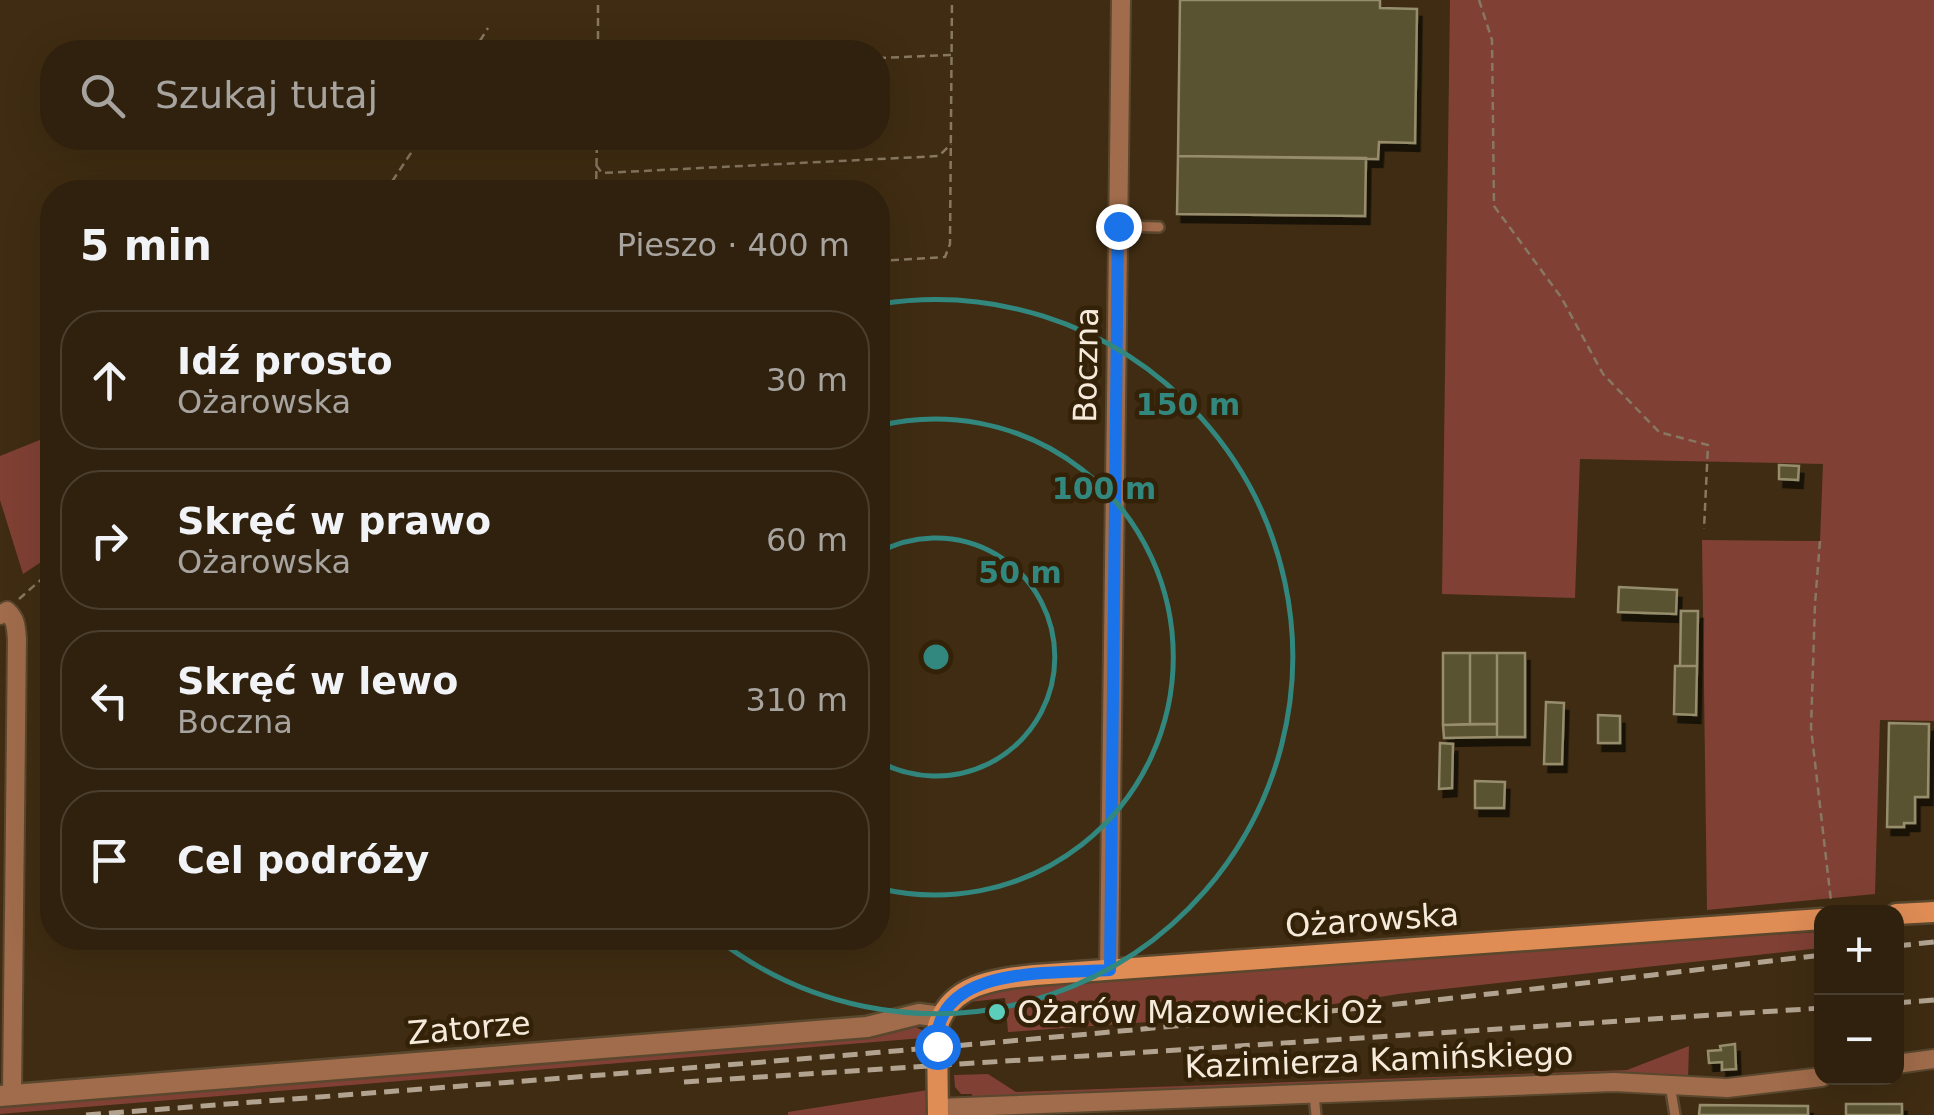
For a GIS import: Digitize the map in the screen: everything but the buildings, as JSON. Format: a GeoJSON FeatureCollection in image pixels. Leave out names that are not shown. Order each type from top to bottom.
{"type":"FeatureCollection","features":[{"type":"Feature","properties":{"kind":"main road"},"geometry":{"type":"LineString","coordinates":[[1904,914],[1934,912]]}},
{"type":"Feature","properties":{"kind":"main road","name":"Ożarowska"},"geometry":{"type":"LineString","coordinates":[[940,1017],[960,994],[985,982],[1035,975],[1814,920]]}},
{"type":"Feature","properties":{"kind":"main road"},"geometry":{"type":"LineString","coordinates":[[938,1112],[940,1017]]}},
{"type":"Feature","properties":{"kind":"street","name":"Boczna"},"geometry":{"type":"LineString","coordinates":[[1110,970],[1121,0]]}},
{"type":"Feature","properties":{"kind":"street"},"geometry":{"type":"LineString","coordinates":[[4,613],[15,620],[17,639],[6,1095]]}},
{"type":"Feature","properties":{"kind":"street","name":"Zatorze"},"geometry":{"type":"LineString","coordinates":[[6,1095],[849,1028],[925,1014],[940,1017]]}},
{"type":"Feature","properties":{"kind":"street"},"geometry":{"type":"LineString","coordinates":[[1904,1063],[1934,1059]]}},
{"type":"Feature","properties":{"kind":"street","name":"Kazimierza Kamińskiego"},"geometry":{"type":"LineString","coordinates":[[938,1112],[1314,1092],[1614,1082],[1728,1088],[1814,1078]]}},
{"type":"Feature","properties":{"kind":"lane"},"geometry":{"type":"LineString","coordinates":[[1118,226],[1158,227]]}},
{"type":"Feature","properties":{"kind":"lane"},"geometry":{"type":"LineString","coordinates":[[1670,1085],[1675,1115]]}},
{"type":"Feature","properties":{"kind":"lane"},"geometry":{"type":"LineString","coordinates":[[1314,1092],[1316,1115]]}},
{"type":"Feature","properties":{"kind":"path"},"geometry":{"type":"LineString","coordinates":[[598,0],[598,40]]}},
{"type":"Feature","properties":{"kind":"path"},"geometry":{"type":"LineString","coordinates":[[890,260],[945,257],[950,244],[952,0]]}},
{"type":"Feature","properties":{"kind":"path"},"geometry":{"type":"LineString","coordinates":[[1478,0],[1492,40],[1494,206],[1562,297],[1603,374],[1658,432],[1708,445],[1704,529]]}},
{"type":"Feature","properties":{"kind":"path"},"geometry":{"type":"LineString","coordinates":[[481,40],[488,28]]}},
{"type":"Feature","properties":{"kind":"path"},"geometry":{"type":"LineString","coordinates":[[890,57],[952,54]]}},
{"type":"Feature","properties":{"kind":"path"},"geometry":{"type":"LineString","coordinates":[[596,165],[602,173],[939,156],[952,144]]}},
{"type":"Feature","properties":{"kind":"path"},"geometry":{"type":"LineString","coordinates":[[393,180],[413,150]]}},
{"type":"Feature","properties":{"kind":"path"},"geometry":{"type":"LineString","coordinates":[[596,180],[597,150]]}},
{"type":"Feature","properties":{"kind":"path"},"geometry":{"type":"LineString","coordinates":[[1820,541],[1811,728],[1831,905]]}},
{"type":"Feature","properties":{"kind":"path"},"geometry":{"type":"LineString","coordinates":[[4,613],[40,581]]}},
{"type":"Feature","properties":{"kind":"shaded area"},"geometry":{"type":"Polygon","coordinates":[[[1450,0],[1934,0],[1934,721],[1880,720],[1875,894],[1707,910],[1702,540],[1820,541],[1823,464],[1580,459],[1575,598],[1442,594],[1450,0]]]}},
{"type":"Feature","properties":{"kind":"shaded area"},"geometry":{"type":"Polygon","coordinates":[[[40,440],[40,563],[23,574],[0,500],[0,456],[40,440]]]}},
{"type":"Feature","properties":{"kind":"shaded area"},"geometry":{"type":"Polygon","coordinates":[[[1814,932],[1814,949],[1203,1018],[1008,1032],[1005,998],[969,1002],[983,995],[1038,984],[1814,932]]]}},
{"type":"Feature","properties":{"kind":"shaded area"},"geometry":{"type":"Polygon","coordinates":[[[913,1026],[922,1030],[923,1038],[0,1114],[0,1106],[845,1038],[913,1026]]]}},
{"type":"Feature","properties":{"kind":"shaded area"},"geometry":{"type":"Polygon","coordinates":[[[1689,1046],[1688,1079],[1588,1075],[972,1099],[972,1094],[961,1094],[955,1087],[954,1075],[988,1074],[1016,1092],[1627,1070],[1689,1046]]]}},
{"type":"Feature","properties":{"kind":"shaded area"},"geometry":{"type":"Polygon","coordinates":[[[928,1090],[928,1115],[788,1115],[788,1112],[928,1090]]]}},
{"type":"Feature","properties":{"kind":"railway"},"geometry":{"type":"LineString","coordinates":[[1904,945],[1934,942]]}},
{"type":"Feature","properties":{"kind":"railway"},"geometry":{"type":"LineString","coordinates":[[86,1115],[1201,1024],[1814,956]]}},
{"type":"Feature","properties":{"kind":"railway"},"geometry":{"type":"LineString","coordinates":[[1904,1002],[1934,1000]]}},
{"type":"Feature","properties":{"kind":"railway"},"geometry":{"type":"LineString","coordinates":[[684,1082],[1814,1009]]}},
{"type":"Feature","properties":{"kind":"place","name":"Ożarów Mazowiecki Oż"},"geometry":{"type":"Point","coordinates":[997,1012]}},
{"type":"Feature","properties":{"kind":"route"},"geometry":{"type":"LineString","coordinates":[[937,1046],[938,1023],[948,1005],[960,994],[985,982],[1110,970],[1118,226]]}}]}
